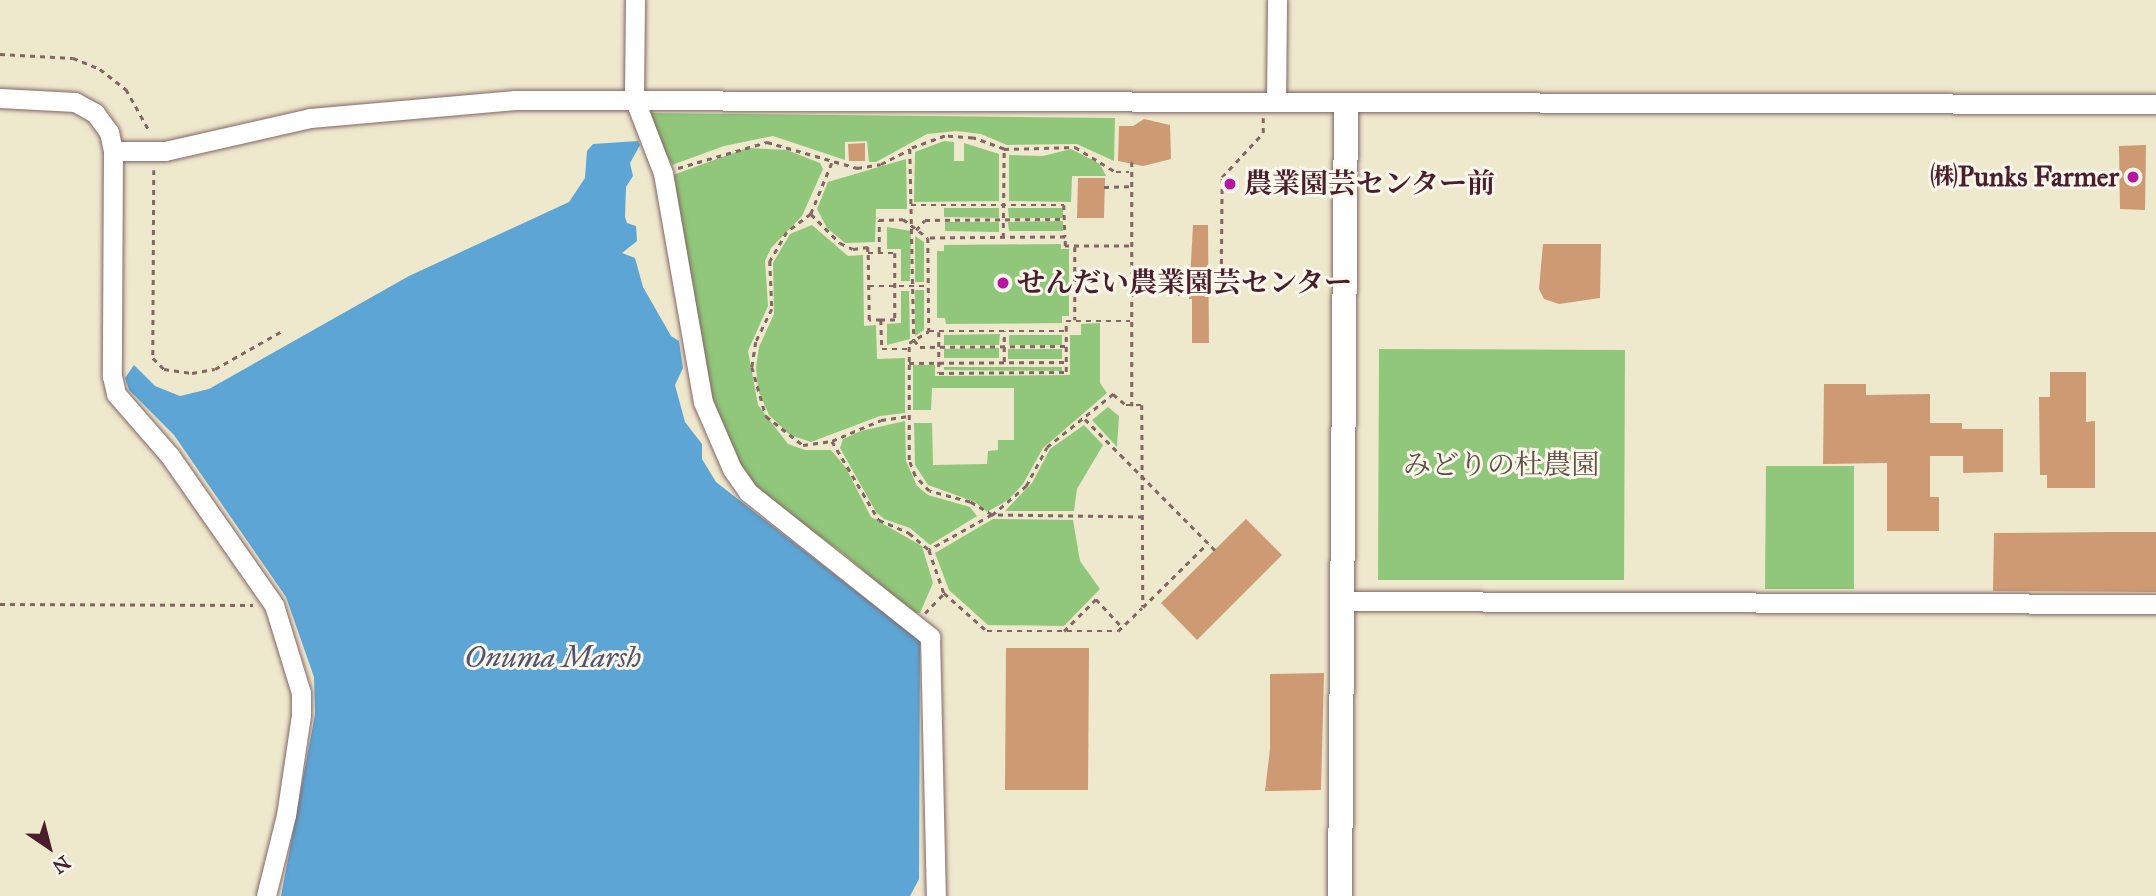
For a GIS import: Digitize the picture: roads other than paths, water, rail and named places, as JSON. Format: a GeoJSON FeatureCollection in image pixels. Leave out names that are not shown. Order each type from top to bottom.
{"type":"FeatureCollection","features":[{"type":"Feature","properties":{"kind":"street"},"geometry":{"type":"LineString","coordinates":[[635,0],[634,98],[663,173],[702,395],[736,476],[748,492],[916,622],[932,646],[936,896]]}},
{"type":"Feature","properties":{"kind":"street"},"geometry":{"type":"LineString","coordinates":[[1270,102],[1277,0]]}},
{"type":"Feature","properties":{"kind":"street"},"geometry":{"type":"LineString","coordinates":[[0,98],[75,102],[95,113],[109,132],[117,151],[112,376],[116,394],[170,456],[274,605],[301,693],[301,715],[286,815],[267,896]]}},
{"type":"Feature","properties":{"kind":"street"},"geometry":{"type":"LineString","coordinates":[[117,151],[149,151],[310,118],[516,100],[634,98],[1270,102],[1346,105],[2156,104]]}},
{"type":"Feature","properties":{"kind":"street"},"geometry":{"type":"LineString","coordinates":[[1340,896],[1346,105]]}},
{"type":"Feature","properties":{"kind":"street"},"geometry":{"type":"LineString","coordinates":[[1343,601],[2156,604]]}},
{"type":"Feature","properties":{"kind":"water","name":"Onuma Marsh"},"geometry":{"type":"Polygon","coordinates":[[[638,141],[640,145],[630,163],[633,176],[626,187],[625,217],[627,223],[636,226],[637,241],[622,253],[635,258],[643,287],[671,336],[679,341],[683,368],[675,385],[685,422],[702,444],[702,459],[716,482],[920,641],[919,879],[910,896],[281,896],[315,714],[314,677],[286,597],[174,435],[129,390],[125,378],[134,365],[155,386],[180,396],[209,389],[409,276],[569,202],[585,178],[587,151],[593,144],[638,141]]]}},
{"type":"Feature","properties":{"kind":"place","name":"㈱Punks Farmer"},"geometry":{"type":"Point","coordinates":[2133,177]}},
{"type":"Feature","properties":{"kind":"place","name":"農業園芸センター前"},"geometry":{"type":"Point","coordinates":[1230,184]}},
{"type":"Feature","properties":{"kind":"place","name":"せんだい農業園芸センター"},"geometry":{"type":"Point","coordinates":[1003,283]}},
{"type":"Feature","properties":{"kind":"park label","name":"みどりの杜農園"},"geometry":{"type":"Point","coordinates":[1501,465]}}]}
